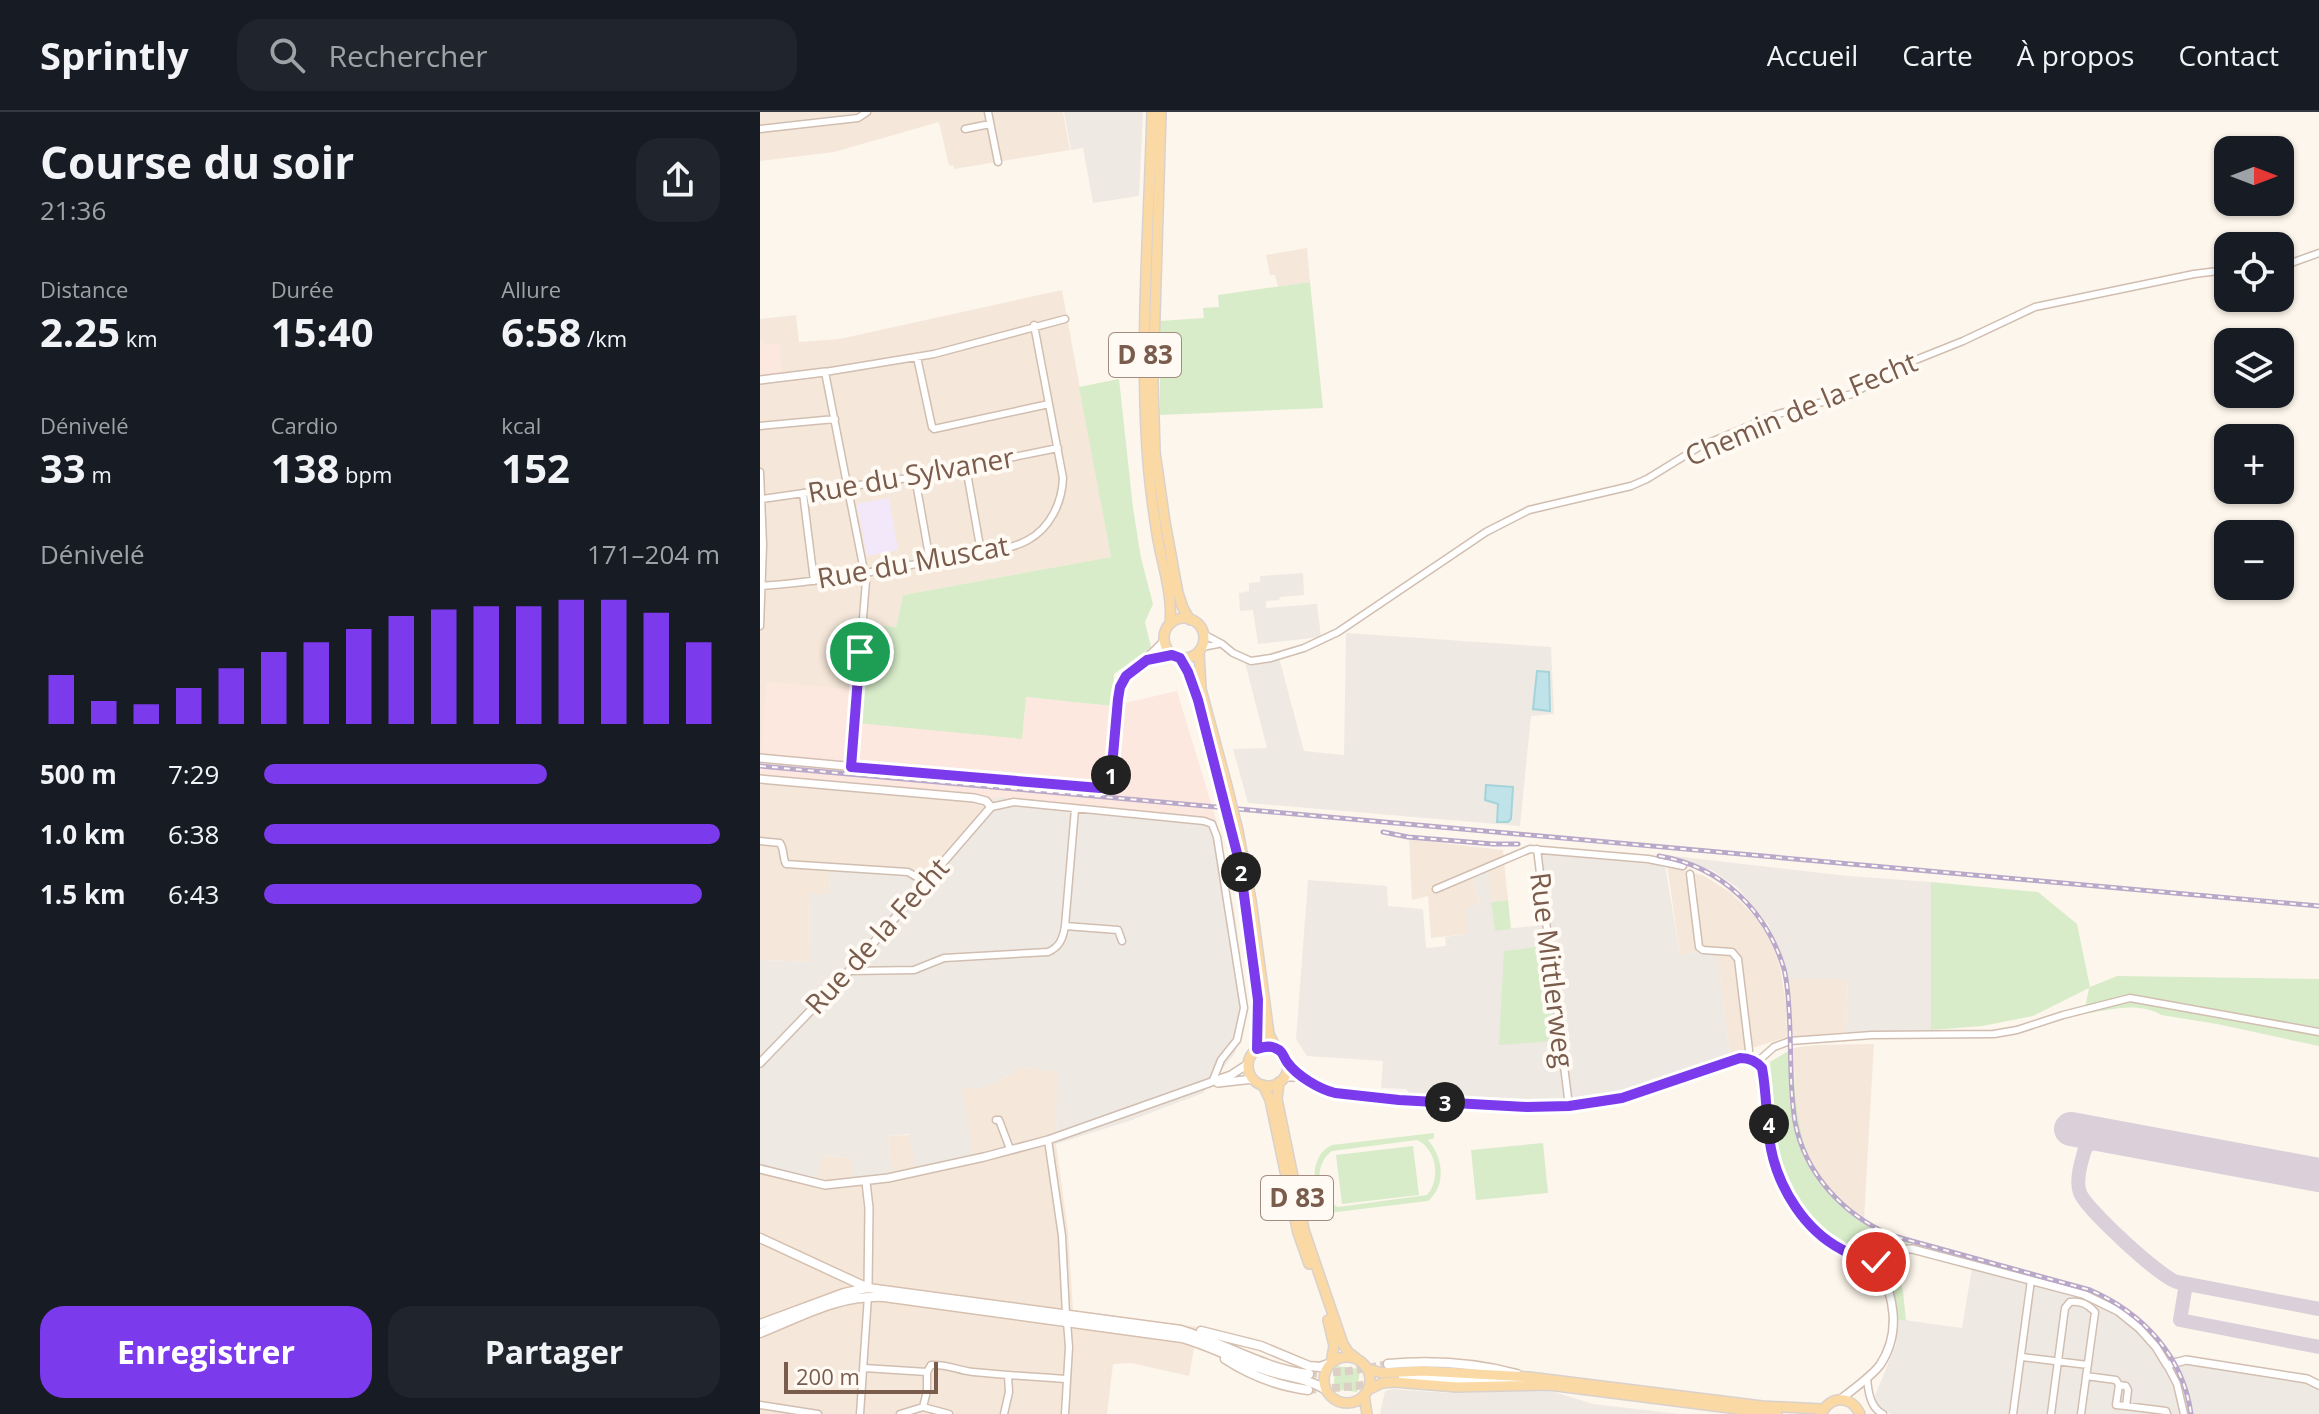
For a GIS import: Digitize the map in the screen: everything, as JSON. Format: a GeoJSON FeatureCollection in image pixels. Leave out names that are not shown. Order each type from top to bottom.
{"type":"FeatureCollection","features":[{"type":"Feature","properties":{"kind":"main road","name":"D 83"},"geometry":{"type":"LineString","coordinates":[[1152,112],[1146,293],[1146,429],[1156,524],[1170,595],[1170,624]]}},
{"type":"Feature","properties":{"kind":"main road","name":"D 83"},"geometry":{"type":"LineString","coordinates":[[1161,112],[1153,382],[1155,452],[1178,593],[1190,620]]}},
{"type":"Feature","properties":{"kind":"main road"},"geometry":{"type":"LineString","coordinates":[[1224,787],[1188,672],[1164,641],[1166,629],[1179,619],[1196,623],[1203,634],[1200,649],[1201,689],[1251,900],[1269,1034],[1276,1048]]}},
{"type":"Feature","properties":{"kind":"main road"},"geometry":{"type":"LineString","coordinates":[[1176,656],[1193,656],[1200,649]]}},
{"type":"Feature","properties":{"kind":"main road"},"geometry":{"type":"LineString","coordinates":[[1235,832],[1258,1000],[1257,1049]]}},
{"type":"Feature","properties":{"kind":"main road"},"geometry":{"type":"LineString","coordinates":[[1276,1048],[1287,1062],[1282,1080],[1269,1086],[1263,1085],[1253,1079],[1248,1064],[1257,1049],[1276,1048]]}},
{"type":"Feature","properties":{"kind":"main road","name":"D 83"},"geometry":{"type":"LineString","coordinates":[[1282,1080],[1277,1099],[1304,1230],[1343,1344],[1356,1358]]}},
{"type":"Feature","properties":{"kind":"main road","name":"D 83"},"geometry":{"type":"LineString","coordinates":[[1263,1085],[1270,1100],[1298,1233],[1331,1328],[1334,1346],[1331,1363]]}},
{"type":"Feature","properties":{"kind":"main road"},"geometry":{"type":"LineString","coordinates":[[760,1238],[868,1292]]}},
{"type":"Feature","properties":{"kind":"main road"},"geometry":{"type":"LineString","coordinates":[[844,1293],[847,1279]]}},
{"type":"Feature","properties":{"kind":"main road"},"geometry":{"type":"LineString","coordinates":[[760,1333],[839,1300],[868,1292]]}},
{"type":"Feature","properties":{"kind":"main road"},"geometry":{"type":"LineString","coordinates":[[760,1324],[844,1293],[868,1292],[1066,1318],[1195,1330],[1245,1341],[1309,1366],[1320,1367],[1341,1357],[1356,1358],[1378,1373],[1422,1371],[1529,1377],[1822,1411],[1831,1401],[1841,1399],[1859,1410]]}},
{"type":"Feature","properties":{"kind":"main road"},"geometry":{"type":"LineString","coordinates":[[1066,1318],[1182,1338],[1261,1369],[1313,1383],[1344,1403],[1353,1414]]}},
{"type":"Feature","properties":{"kind":"main road"},"geometry":{"type":"LineString","coordinates":[[1181,1330],[1277,1368],[1309,1374]]}},
{"type":"Feature","properties":{"kind":"main road"},"geometry":{"type":"LineString","coordinates":[[1216,1350],[1250,1373],[1290,1388],[1308,1390]]}},
{"type":"Feature","properties":{"kind":"main road"},"geometry":{"type":"LineString","coordinates":[[1326,1390],[1324,1377],[1331,1363]]}},
{"type":"Feature","properties":{"kind":"main road"},"geometry":{"type":"LineString","coordinates":[[1388,1364],[1458,1364],[1529,1377]]}},
{"type":"Feature","properties":{"kind":"main road"},"geometry":{"type":"LineString","coordinates":[[1367,1414],[1368,1369]]}},
{"type":"Feature","properties":{"kind":"main road"},"geometry":{"type":"LineString","coordinates":[[1403,1377],[1549,1385],[1777,1414]]}},
{"type":"Feature","properties":{"kind":"main road"},"geometry":{"type":"LineString","coordinates":[[1344,1403],[1353,1402],[1382,1383],[1456,1387],[1549,1385]]}},
{"type":"Feature","properties":{"kind":"street"},"geometry":{"type":"LineString","coordinates":[[760,129],[858,118],[867,112]]}},
{"type":"Feature","properties":{"kind":"street"},"geometry":{"type":"LineString","coordinates":[[988,112],[998,162]]}},
{"type":"Feature","properties":{"kind":"street"},"geometry":{"type":"LineString","coordinates":[[965,129],[990,124]]}},
{"type":"Feature","properties":{"kind":"street"},"geometry":{"type":"LineString","coordinates":[[2294,262],[2319,253]]}},
{"type":"Feature","properties":{"kind":"street","name":"Chemin de la Fecht"},"geometry":{"type":"LineString","coordinates":[[1203,634],[1251,661],[1304,648],[1338,632],[1486,532],[1529,510],[1631,486],[1699,447],[1778,414],[1852,394],[1903,365],[2035,307],[2214,272]]}},
{"type":"Feature","properties":{"kind":"street"},"geometry":{"type":"LineString","coordinates":[[760,380],[917,357],[1065,319]]}},
{"type":"Feature","properties":{"kind":"street","name":"Rue du Muscat"},"geometry":{"type":"LineString","coordinates":[[761,586],[865,573],[1018,544],[1030,539],[1048,523],[1063,489],[1063,472],[1034,325]]}},
{"type":"Feature","properties":{"kind":"street"},"geometry":{"type":"LineString","coordinates":[[917,357],[934,429],[1049,404]]}},
{"type":"Feature","properties":{"kind":"street"},"geometry":{"type":"LineString","coordinates":[[825,372],[865,573],[851,767]]}},
{"type":"Feature","properties":{"kind":"street"},"geometry":{"type":"LineString","coordinates":[[760,426],[835,419]]}},
{"type":"Feature","properties":{"kind":"street","name":"Rue du Sylvaner"},"geometry":{"type":"LineString","coordinates":[[762,499],[915,477],[1058,448]]}},
{"type":"Feature","properties":{"kind":"street"},"geometry":{"type":"LineString","coordinates":[[966,467],[981,552]]}},
{"type":"Feature","properties":{"kind":"street"},"geometry":{"type":"LineString","coordinates":[[760,472],[760,626]]}},
{"type":"Feature","properties":{"kind":"street"},"geometry":{"type":"LineString","coordinates":[[915,477],[930,561]]}},
{"type":"Feature","properties":{"kind":"street"},"geometry":{"type":"LineString","coordinates":[[803,493],[814,581]]}},
{"type":"Feature","properties":{"kind":"street"},"geometry":{"type":"LineString","coordinates":[[760,758],[1105,787],[1111,778],[1120,687],[1126,676],[1147,660],[1164,641]]}},
{"type":"Feature","properties":{"kind":"street"},"geometry":{"type":"LineString","coordinates":[[1200,649],[1222,644]]}},
{"type":"Feature","properties":{"kind":"street"},"geometry":{"type":"LineString","coordinates":[[1147,660],[1176,656]]}},
{"type":"Feature","properties":{"kind":"street"},"geometry":{"type":"LineString","coordinates":[[760,779],[974,798],[986,801],[991,807],[1014,802],[1212,824],[1217,837],[1244,1008],[1241,1031],[1210,1082]]}},
{"type":"Feature","properties":{"kind":"street","name":"Rue de la Fecht"},"geometry":{"type":"LineString","coordinates":[[760,1063],[849,971],[991,807]]}},
{"type":"Feature","properties":{"kind":"street"},"geometry":{"type":"LineString","coordinates":[[849,971],[914,970],[944,958],[1048,952],[1060,944],[1065,926],[1075,809]]}},
{"type":"Feature","properties":{"kind":"street"},"geometry":{"type":"LineString","coordinates":[[760,841],[780,843],[786,864],[908,872],[925,882]]}},
{"type":"Feature","properties":{"kind":"street"},"geometry":{"type":"LineString","coordinates":[[1537,849],[1648,859],[1683,866]]}},
{"type":"Feature","properties":{"kind":"street","name":"Rue Mittlerweg"},"geometry":{"type":"LineString","coordinates":[[1436,889],[1522,851],[1537,849],[1569,1106]]}},
{"type":"Feature","properties":{"kind":"street"},"geometry":{"type":"LineString","coordinates":[[1690,874],[1699,947],[1732,952],[1738,959],[1749,1050],[1747,1058]]}},
{"type":"Feature","properties":{"kind":"street"},"geometry":{"type":"LineString","coordinates":[[1065,926],[1118,930],[1122,941]]}},
{"type":"Feature","properties":{"kind":"street"},"geometry":{"type":"LineString","coordinates":[[1757,1062],[1774,1047],[1790,1041],[1872,1035],[1994,1034],[2130,998],[2319,1032]]}},
{"type":"Feature","properties":{"kind":"street"},"geometry":{"type":"LineString","coordinates":[[1287,1062],[1327,1091],[1527,1107],[1569,1106],[1622,1098],[1747,1058],[1762,1068],[1771,1149],[1786,1190],[1808,1223],[1833,1245],[1864,1262],[1876,1262],[1899,1250],[1912,1249],[2083,1294],[2118,1311],[2148,1338],[2177,1384],[2184,1414]]}},
{"type":"Feature","properties":{"kind":"street"},"geometry":{"type":"LineString","coordinates":[[760,1169],[817,1184],[866,1182],[958,1163],[1048,1140],[1231,1075],[1248,1064]]}},
{"type":"Feature","properties":{"kind":"street"},"geometry":{"type":"LineString","coordinates":[[1220,1066],[1231,1075]]}},
{"type":"Feature","properties":{"kind":"street"},"geometry":{"type":"LineString","coordinates":[[1282,1080],[1304,1077]]}},
{"type":"Feature","properties":{"kind":"street"},"geometry":{"type":"LineString","coordinates":[[1210,1082],[1253,1079]]}},
{"type":"Feature","properties":{"kind":"street"},"geometry":{"type":"LineString","coordinates":[[996,1120],[999,1120],[1010,1149]]}},
{"type":"Feature","properties":{"kind":"street"},"geometry":{"type":"LineString","coordinates":[[1048,1140],[1062,1236],[1069,1347],[1065,1414]]}},
{"type":"Feature","properties":{"kind":"street"},"geometry":{"type":"LineString","coordinates":[[860,1414],[868,1292],[869,1208],[866,1182]]}},
{"type":"Feature","properties":{"kind":"street"},"geometry":{"type":"LineString","coordinates":[[1841,1399],[1878,1368],[1891,1338],[1891,1297],[1876,1262]]}},
{"type":"Feature","properties":{"kind":"street"},"geometry":{"type":"LineString","coordinates":[[2013,1414],[2031,1280]]}},
{"type":"Feature","properties":{"kind":"street"},"geometry":{"type":"LineString","coordinates":[[2051,1414],[2065,1308],[2070,1302],[2080,1301],[2095,1312],[2081,1414]]}},
{"type":"Feature","properties":{"kind":"street"},"geometry":{"type":"LineString","coordinates":[[2022,1357],[2088,1365]]}},
{"type":"Feature","properties":{"kind":"street"},"geometry":{"type":"LineString","coordinates":[[2167,1365],[2186,1360],[2307,1379],[2319,1385]]}},
{"type":"Feature","properties":{"kind":"street"},"geometry":{"type":"LineString","coordinates":[[923,1407],[927,1372],[931,1365],[947,1364],[957,1370],[1008,1376],[1067,1379]]}},
{"type":"Feature","properties":{"kind":"street"},"geometry":{"type":"LineString","coordinates":[[864,1368],[927,1372]]}},
{"type":"Feature","properties":{"kind":"street"},"geometry":{"type":"LineString","coordinates":[[1004,1414],[1009,1392],[1008,1376]]}},
{"type":"Feature","properties":{"kind":"street"},"geometry":{"type":"LineString","coordinates":[[2086,1376],[2116,1380],[2119,1385],[2116,1405],[2166,1411],[2167,1414]]}},
{"type":"Feature","properties":{"kind":"street"},"geometry":{"type":"LineString","coordinates":[[1867,1378],[1872,1402],[1883,1414]]}},
{"type":"Feature","properties":{"kind":"street"},"geometry":{"type":"LineString","coordinates":[[1854,1388],[1859,1410]]}},
{"type":"Feature","properties":{"kind":"street"},"geometry":{"type":"LineString","coordinates":[[760,1405],[818,1414]]}},
{"type":"Feature","properties":{"kind":"street"},"geometry":{"type":"LineString","coordinates":[[900,1414],[923,1407],[949,1414]]}},
{"type":"Feature","properties":{"kind":"shaded area"},"geometry":{"type":"Polygon","coordinates":[[[760,112],[1063,112],[1070,150],[954,169],[953,165],[949,166],[939,122],[834,152],[760,161],[760,112]]]}},
{"type":"Feature","properties":{"kind":"shaded area"},"geometry":{"type":"Polygon","coordinates":[[[1064,112],[1143,112],[1139,196],[1093,203],[1083,148],[1071,150],[1064,112]]]}},
{"type":"Feature","properties":{"kind":"shaded area"},"geometry":{"type":"Polygon","coordinates":[[[1307,248],[1310,282],[1278,287],[1275,275],[1270,275],[1266,255],[1307,248]]]}},
{"type":"Feature","properties":{"kind":"shaded area"},"geometry":{"type":"Polygon","coordinates":[[[1062,290],[1111,557],[903,595],[896,627],[867,624],[859,690],[760,758],[760,319],[796,315],[799,342],[839,339],[1062,290]]]}},
{"type":"Feature","properties":{"kind":"shaded area"},"geometry":{"type":"Polygon","coordinates":[[[763,339],[764,345],[779,343],[782,373],[760,375],[760,340],[763,339]]]}},
{"type":"Feature","properties":{"kind":"shaded area"},"geometry":{"type":"Polygon","coordinates":[[[889,498],[898,550],[867,556],[857,504],[889,498]]]}},
{"type":"Feature","properties":{"kind":"shaded area"},"geometry":{"type":"Polygon","coordinates":[[[1303,573],[1304,595],[1266,601],[1266,608],[1317,604],[1321,637],[1258,644],[1253,610],[1240,611],[1239,593],[1249,591],[1249,583],[1260,582],[1260,576],[1303,573]]]}},
{"type":"Feature","properties":{"kind":"shaded area"},"geometry":{"type":"Polygon","coordinates":[[[1346,633],[1551,647],[1554,714],[1531,716],[1520,826],[1248,803],[1233,749],[1267,748],[1244,659],[1278,654],[1304,751],[1344,755],[1346,633]]]}},
{"type":"Feature","properties":{"kind":"shaded area"},"geometry":{"type":"Polygon","coordinates":[[[766,682],[859,690],[1022,737],[1026,697],[1112,706],[1177,691],[1216,819],[760,775],[766,682]]]}},
{"type":"Feature","properties":{"kind":"shaded area"},"geometry":{"type":"Polygon","coordinates":[[[760,775],[996,797],[924,877],[830,871],[829,894],[810,894],[809,962],[760,960],[760,775]]]}},
{"type":"Feature","properties":{"kind":"shaded area"},"geometry":{"type":"Polygon","coordinates":[[[996,797],[1216,819],[1234,910],[1248,1009],[1235,1053],[1203,1093],[1056,1144],[1057,1072],[1023,1067],[984,1088],[962,1088],[971,1155],[915,1167],[909,1134],[888,1136],[891,1173],[854,1177],[850,1158],[822,1155],[816,1182],[760,1167],[760,960],[809,962],[810,894],[829,894],[830,871],[924,877],[996,797]]]}},
{"type":"Feature","properties":{"kind":"shaded area"},"geometry":{"type":"Polygon","coordinates":[[[1409,839],[1503,850],[1508,900],[1491,902],[1487,871],[1473,878],[1480,905],[1468,934],[1431,938],[1428,896],[1412,900],[1409,839]]]}},
{"type":"Feature","properties":{"kind":"shaded area"},"geometry":{"type":"Polygon","coordinates":[[[1536,852],[1665,865],[1680,955],[1701,951],[1717,953],[1730,1055],[1621,1092],[1567,1102],[1409,1093],[1406,1089],[1381,1088],[1383,1061],[1307,1056],[1296,1039],[1308,880],[1387,886],[1388,906],[1423,909],[1426,948],[1446,946],[1445,937],[1468,934],[1466,907],[1480,904],[1473,878],[1488,871],[1495,930],[1543,925],[1536,852]]]}},
{"type":"Feature","properties":{"kind":"shaded area"},"geometry":{"type":"Polygon","coordinates":[[[1674,856],[1931,882],[1931,1030],[1846,1032],[1848,979],[1788,979],[1768,924],[1738,888],[1713,871],[1674,856]]]}},
{"type":"Feature","properties":{"kind":"shaded area"},"geometry":{"type":"Polygon","coordinates":[[[1667,865],[1704,876],[1730,892],[1755,916],[1772,942],[1780,966],[1787,1037],[1730,1055],[1717,954],[1701,951],[1680,955],[1667,865]]]}},
{"type":"Feature","properties":{"kind":"shaded area"},"geometry":{"type":"Polygon","coordinates":[[[1788,979],[1848,979],[1846,1032],[1793,1037],[1788,979]]]}},
{"type":"Feature","properties":{"kind":"shaded area"},"geometry":{"type":"Polygon","coordinates":[[[1874,1044],[1864,1219],[1832,1192],[1807,1152],[1797,1118],[1793,1048],[1874,1044]]]}},
{"type":"Feature","properties":{"kind":"shaded area"},"geometry":{"type":"Polygon","coordinates":[[[1023,1067],[1058,1072],[1056,1144],[1068,1231],[1073,1310],[1198,1327],[1189,1376],[1131,1363],[1113,1364],[1107,1414],[760,1414],[760,1167],[821,1155],[850,1158],[891,1172],[888,1136],[970,1132],[961,1087],[984,1088],[1023,1067]]]}},
{"type":"Feature","properties":{"kind":"shaded area"},"geometry":{"type":"Polygon","coordinates":[[[1972,1268],[2082,1296],[2117,1315],[2138,1331],[2158,1353],[2303,1381],[2319,1387],[2319,1414],[1892,1414],[1880,1410],[1875,1396],[1896,1344],[1897,1319],[1962,1328],[1972,1268]]]}},
{"type":"Feature","properties":{"kind":"shaded area"},"geometry":{"type":"Polygon","coordinates":[[[1548,1390],[1593,1404],[1680,1414],[1380,1414],[1385,1391],[1449,1393],[1548,1390]]]}},
{"type":"Feature","properties":{"kind":"green space"},"geometry":{"type":"Polygon","coordinates":[[[1310,282],[1323,408],[1160,415],[1160,321],[1204,318],[1203,308],[1219,307],[1218,295],[1310,282]]]}},
{"type":"Feature","properties":{"kind":"green space"},"geometry":{"type":"Polygon","coordinates":[[[1119,379],[1133,508],[1153,604],[1145,622],[1151,647],[1114,674],[1112,706],[1026,697],[1022,739],[857,723],[867,624],[896,627],[903,595],[1111,557],[1079,387],[1119,379]]]}},
{"type":"Feature","properties":{"kind":"green space"},"geometry":{"type":"Polygon","coordinates":[[[1931,882],[2038,892],[2077,924],[2090,987],[2117,976],[2319,979],[2319,1046],[2161,1015],[2143,1008],[2084,1014],[2089,988],[2033,1016],[1982,1026],[1931,1030],[1931,882]]]}},
{"type":"Feature","properties":{"kind":"green space"},"geometry":{"type":"Polygon","coordinates":[[[1508,900],[1511,929],[1495,931],[1491,902],[1508,900]]]}},
{"type":"Feature","properties":{"kind":"green space"},"geometry":{"type":"Polygon","coordinates":[[[1546,946],[1555,1041],[1499,1045],[1504,951],[1546,946]]]}},
{"type":"Feature","properties":{"kind":"green space"},"geometry":{"type":"Polygon","coordinates":[[[1793,1048],[1799,1118],[1811,1162],[1822,1181],[1856,1215],[1907,1239],[1911,1253],[1901,1255],[1895,1262],[1903,1291],[1906,1321],[1897,1319],[1895,1295],[1885,1269],[1819,1225],[1798,1198],[1778,1154],[1770,1062],[1793,1048]]]}},
{"type":"Feature","properties":{"kind":"green space"},"geometry":{"type":"Polygon","coordinates":[[[1434,1133],[1434,1138],[1428,1140],[1440,1163],[1438,1187],[1428,1201],[1328,1213],[1316,1190],[1315,1167],[1321,1154],[1332,1145],[1434,1133]],[[1417,1140],[1332,1151],[1322,1164],[1321,1189],[1325,1197],[1338,1207],[1427,1195],[1434,1181],[1435,1165],[1424,1144],[1417,1140]]]}},
{"type":"Feature","properties":{"kind":"green space"},"geometry":{"type":"Polygon","coordinates":[[[1543,1143],[1548,1193],[1476,1200],[1471,1150],[1543,1143]]]}},
{"type":"Feature","properties":{"kind":"green space"},"geometry":{"type":"Polygon","coordinates":[[[1413,1146],[1419,1195],[1342,1204],[1336,1155],[1413,1146]]]}},
{"type":"Feature","properties":{"kind":"green space"},"geometry":{"type":"Polygon","coordinates":[[[1336,1366],[1360,1369],[1357,1392],[1333,1389],[1336,1366]]]}},
{"type":"Feature","properties":{"kind":"water"},"geometry":{"type":"Polygon","coordinates":[[[1537,671],[1549,672],[1550,711],[1533,709],[1537,671]]]}},
{"type":"Feature","properties":{"kind":"water"},"geometry":{"type":"Polygon","coordinates":[[[1486,785],[1513,787],[1511,819],[1508,822],[1497,822],[1498,804],[1485,800],[1486,785]]]}},
{"type":"Feature","properties":{"kind":"taxiway"},"geometry":{"type":"LineString","coordinates":[[2111,1136],[2097,1138],[2084,1151],[2079,1189],[2085,1202],[2141,1256],[2177,1282],[2319,1309]]}},
{"type":"Feature","properties":{"kind":"taxiway"},"geometry":{"type":"LineString","coordinates":[[2186,1284],[2180,1320],[2319,1347]]}},
{"type":"Feature","properties":{"kind":"runway"},"geometry":{"type":"LineString","coordinates":[[2071,1129],[2319,1175]]}},
{"type":"Feature","properties":{"kind":"tunnel"},"geometry":{"type":"LineString","coordinates":[[1309,1374],[1388,1364]]}},
{"type":"Feature","properties":{"kind":"tunnel"},"geometry":{"type":"LineString","coordinates":[[1308,1390],[1357,1386],[1403,1377]]}},
{"type":"Feature","properties":{"kind":"railway"},"geometry":{"type":"LineString","coordinates":[[760,766],[2319,906]]}},
{"type":"Feature","properties":{"kind":"railway"},"geometry":{"type":"LineString","coordinates":[[1383,832],[1408,837],[1518,844]]}},
{"type":"Feature","properties":{"kind":"railway"},"geometry":{"type":"LineString","coordinates":[[1659,856],[1692,865],[1731,888],[1748,904],[1772,939],[1787,984],[1791,1088],[1800,1141],[1817,1175],[1842,1204],[1890,1235],[2090,1290],[2109,1300],[2143,1324],[2170,1355],[2187,1393],[2191,1414]]}},
{"type":"Feature","properties":{"kind":"route"},"geometry":{"type":"LineString","coordinates":[[860,652],[851,767],[1100,788],[1108,786],[1111,778],[1118,699],[1126,676],[1147,660],[1172,655],[1180,658],[1198,700],[1240,865],[1258,1000],[1257,1049],[1276,1048],[1304,1077],[1335,1093],[1527,1107],[1569,1106],[1622,1098],[1747,1058],[1762,1068],[1771,1149],[1794,1205],[1808,1223],[1833,1245],[1864,1262],[1876,1262]]}}]}
